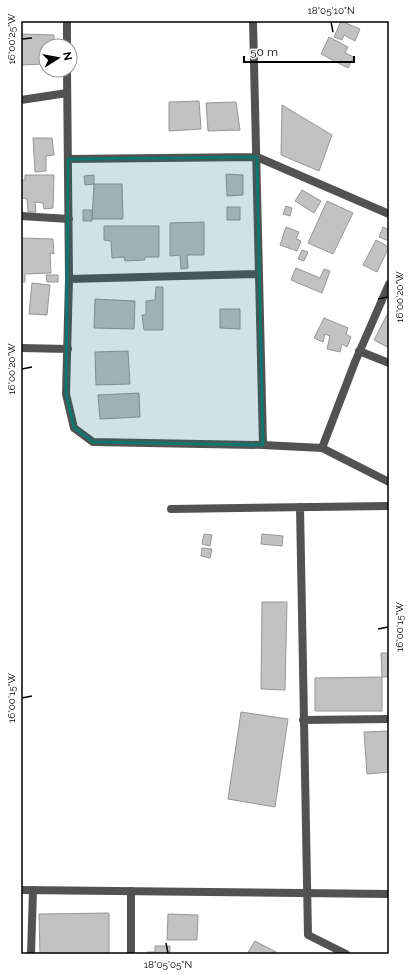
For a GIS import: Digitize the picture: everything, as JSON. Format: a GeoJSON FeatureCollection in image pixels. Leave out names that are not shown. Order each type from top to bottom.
{"type":"FeatureCollection","features":[{"type":"Feature","properties":{"kind":"street"},"geometry":{"type":"LineString","coordinates":[[67,21],[67,38]]}},
{"type":"Feature","properties":{"kind":"street"},"geometry":{"type":"LineString","coordinates":[[254,21],[263,445]]}},
{"type":"Feature","properties":{"kind":"street"},"geometry":{"type":"LineString","coordinates":[[67,78],[69,278],[66,394],[74,428],[93,442],[263,445],[322,448],[389,482]]}},
{"type":"Feature","properties":{"kind":"street"},"geometry":{"type":"LineString","coordinates":[[21,100],[67,93]]}},
{"type":"Feature","properties":{"kind":"street"},"geometry":{"type":"LineString","coordinates":[[68,159],[257,157],[389,214]]}},
{"type":"Feature","properties":{"kind":"street"},"geometry":{"type":"LineString","coordinates":[[21,216],[69,219]]}},
{"type":"Feature","properties":{"kind":"street"},"geometry":{"type":"LineString","coordinates":[[69,278],[259,274]]}},
{"type":"Feature","properties":{"kind":"street"},"geometry":{"type":"LineString","coordinates":[[322,448],[359,351],[389,284]]}},
{"type":"Feature","properties":{"kind":"street"},"geometry":{"type":"LineString","coordinates":[[21,348],[68,349]]}},
{"type":"Feature","properties":{"kind":"street"},"geometry":{"type":"LineString","coordinates":[[359,351],[389,364]]}},
{"type":"Feature","properties":{"kind":"street"},"geometry":{"type":"LineString","coordinates":[[172,509],[389,506]]}},
{"type":"Feature","properties":{"kind":"street"},"geometry":{"type":"LineString","coordinates":[[300,508],[306,893],[308,935],[337,952],[346,954]]}},
{"type":"Feature","properties":{"kind":"street"},"geometry":{"type":"LineString","coordinates":[[303,720],[389,719]]}},
{"type":"Feature","properties":{"kind":"street"},"geometry":{"type":"LineString","coordinates":[[21,890],[389,894]]}},
{"type":"Feature","properties":{"kind":"street"},"geometry":{"type":"LineString","coordinates":[[31,954],[33,890]]}},
{"type":"Feature","properties":{"kind":"street"},"geometry":{"type":"LineString","coordinates":[[131,891],[131,954]]}},
{"type":"Feature","properties":{"kind":"highlighted area"},"geometry":{"type":"Polygon","coordinates":[[[257,157],[263,445],[93,442],[74,428],[66,394],[68,159],[257,157]]]}},
{"type":"Feature","properties":{"kind":"building"},"geometry":{"type":"Polygon","coordinates":[[[341,21],[360,29],[355,41],[344,35],[342,40],[334,37],[341,21]]]}},
{"type":"Feature","properties":{"kind":"building"},"geometry":{"type":"Polygon","coordinates":[[[21,34],[54,35],[54,38],[38,38],[38,64],[21,65],[21,34]]]}},
{"type":"Feature","properties":{"kind":"building"},"geometry":{"type":"Polygon","coordinates":[[[329,37],[348,47],[345,53],[354,57],[348,68],[321,54],[329,37]]]}},
{"type":"Feature","properties":{"kind":"building"},"geometry":{"type":"Polygon","coordinates":[[[199,101],[201,129],[169,131],[169,102],[199,101]]]}},
{"type":"Feature","properties":{"kind":"building"},"geometry":{"type":"Polygon","coordinates":[[[236,102],[240,130],[208,131],[206,103],[236,102]]]}},
{"type":"Feature","properties":{"kind":"building"},"geometry":{"type":"Polygon","coordinates":[[[282,105],[332,135],[319,171],[281,155],[282,105]]]}},
{"type":"Feature","properties":{"kind":"building"},"geometry":{"type":"Polygon","coordinates":[[[33,138],[52,138],[54,155],[46,156],[46,171],[35,172],[33,138]]]}},
{"type":"Feature","properties":{"kind":"building"},"geometry":{"type":"Polygon","coordinates":[[[226,174],[243,175],[243,195],[227,196],[226,174]]]}},
{"type":"Feature","properties":{"kind":"building"},"geometry":{"type":"Polygon","coordinates":[[[25,175],[54,175],[53,208],[44,209],[43,203],[35,202],[36,212],[28,212],[27,199],[21,198],[21,180],[25,180],[25,175]]]}},
{"type":"Feature","properties":{"kind":"building"},"geometry":{"type":"Polygon","coordinates":[[[94,175],[94,184],[85,185],[84,176],[94,175]]]}},
{"type":"Feature","properties":{"kind":"building"},"geometry":{"type":"Polygon","coordinates":[[[94,184],[122,184],[123,219],[92,219],[94,184]]]}},
{"type":"Feature","properties":{"kind":"building"},"geometry":{"type":"Polygon","coordinates":[[[302,190],[321,201],[314,213],[295,201],[302,190]]]}},
{"type":"Feature","properties":{"kind":"building"},"geometry":{"type":"Polygon","coordinates":[[[327,201],[353,213],[333,254],[308,243],[327,201]]]}},
{"type":"Feature","properties":{"kind":"building"},"geometry":{"type":"Polygon","coordinates":[[[286,206],[292,208],[290,216],[283,214],[286,206]]]}},
{"type":"Feature","properties":{"kind":"building"},"geometry":{"type":"Polygon","coordinates":[[[227,207],[240,207],[240,220],[227,220],[227,207]]]}},
{"type":"Feature","properties":{"kind":"building"},"geometry":{"type":"Polygon","coordinates":[[[83,210],[92,210],[92,221],[83,221],[83,210]]]}},
{"type":"Feature","properties":{"kind":"building"},"geometry":{"type":"Polygon","coordinates":[[[204,222],[204,255],[187,255],[188,268],[181,269],[180,255],[170,256],[170,223],[204,222]]]}},
{"type":"Feature","properties":{"kind":"building"},"geometry":{"type":"Polygon","coordinates":[[[104,226],[159,226],[159,257],[145,257],[145,260],[125,261],[124,257],[112,258],[111,241],[104,240],[104,226]]]}},
{"type":"Feature","properties":{"kind":"building"},"geometry":{"type":"Polygon","coordinates":[[[286,227],[299,232],[296,239],[301,241],[297,251],[280,245],[286,227]]]}},
{"type":"Feature","properties":{"kind":"building"},"geometry":{"type":"Polygon","coordinates":[[[383,227],[389,230],[389,241],[379,237],[383,227]]]}},
{"type":"Feature","properties":{"kind":"building"},"geometry":{"type":"Polygon","coordinates":[[[21,238],[53,239],[54,254],[50,253],[51,273],[25,274],[25,282],[21,282],[21,238]]]}},
{"type":"Feature","properties":{"kind":"building"},"geometry":{"type":"Polygon","coordinates":[[[376,240],[389,247],[377,272],[363,265],[376,240]]]}},
{"type":"Feature","properties":{"kind":"building"},"geometry":{"type":"Polygon","coordinates":[[[302,250],[308,252],[304,261],[298,259],[302,250]]]}},
{"type":"Feature","properties":{"kind":"building"},"geometry":{"type":"Polygon","coordinates":[[[296,268],[320,278],[324,269],[330,271],[322,293],[291,280],[296,268]]]}},
{"type":"Feature","properties":{"kind":"building"},"geometry":{"type":"Polygon","coordinates":[[[46,275],[58,275],[58,282],[47,282],[46,275]]]}},
{"type":"Feature","properties":{"kind":"building"},"geometry":{"type":"Polygon","coordinates":[[[32,283],[50,285],[47,315],[29,314],[32,283]]]}},
{"type":"Feature","properties":{"kind":"building"},"geometry":{"type":"Polygon","coordinates":[[[156,287],[163,287],[163,330],[144,330],[142,315],[146,315],[146,301],[155,300],[156,287]]]}},
{"type":"Feature","properties":{"kind":"building"},"geometry":{"type":"Polygon","coordinates":[[[95,299],[135,301],[134,329],[94,328],[95,299]]]}},
{"type":"Feature","properties":{"kind":"building"},"geometry":{"type":"Polygon","coordinates":[[[220,309],[240,309],[240,329],[220,328],[220,309]]]}},
{"type":"Feature","properties":{"kind":"building"},"geometry":{"type":"Polygon","coordinates":[[[389,311],[389,348],[374,340],[389,311]]]}},
{"type":"Feature","properties":{"kind":"building"},"geometry":{"type":"Polygon","coordinates":[[[324,318],[348,328],[346,334],[351,337],[347,347],[342,344],[340,352],[327,349],[330,336],[325,334],[323,342],[314,338],[324,318]]]}},
{"type":"Feature","properties":{"kind":"building"},"geometry":{"type":"Polygon","coordinates":[[[128,351],[130,384],[96,385],[95,352],[128,351]]]}},
{"type":"Feature","properties":{"kind":"building"},"geometry":{"type":"Polygon","coordinates":[[[139,393],[140,417],[100,419],[98,395],[139,393]]]}},
{"type":"Feature","properties":{"kind":"building"},"geometry":{"type":"Polygon","coordinates":[[[204,534],[212,535],[210,546],[202,544],[204,534]]]}},
{"type":"Feature","properties":{"kind":"building"},"geometry":{"type":"Polygon","coordinates":[[[262,534],[283,536],[282,546],[261,544],[262,534]]]}},
{"type":"Feature","properties":{"kind":"building"},"geometry":{"type":"Polygon","coordinates":[[[202,548],[212,549],[210,558],[201,556],[202,548]]]}},
{"type":"Feature","properties":{"kind":"building"},"geometry":{"type":"Polygon","coordinates":[[[262,602],[287,602],[285,690],[261,689],[262,602]]]}},
{"type":"Feature","properties":{"kind":"building"},"geometry":{"type":"Polygon","coordinates":[[[381,653],[389,653],[389,677],[382,677],[381,653]]]}},
{"type":"Feature","properties":{"kind":"building"},"geometry":{"type":"Polygon","coordinates":[[[382,677],[382,711],[315,711],[315,678],[382,677]]]}},
{"type":"Feature","properties":{"kind":"building"},"geometry":{"type":"Polygon","coordinates":[[[241,712],[288,719],[275,807],[228,799],[241,712]]]}},
{"type":"Feature","properties":{"kind":"building"},"geometry":{"type":"Polygon","coordinates":[[[389,731],[389,772],[367,774],[364,732],[389,731]]]}},
{"type":"Feature","properties":{"kind":"building"},"geometry":{"type":"Polygon","coordinates":[[[109,913],[109,954],[40,954],[39,914],[109,913]]]}},
{"type":"Feature","properties":{"kind":"building"},"geometry":{"type":"Polygon","coordinates":[[[168,914],[198,915],[197,940],[167,940],[168,914]]]}},
{"type":"Feature","properties":{"kind":"building"},"geometry":{"type":"Polygon","coordinates":[[[255,941],[276,952],[275,954],[247,954],[255,941]]]}},
{"type":"Feature","properties":{"kind":"building"},"geometry":{"type":"Polygon","coordinates":[[[155,946],[170,946],[170,954],[147,954],[147,952],[155,952],[155,946]]]}}]}
